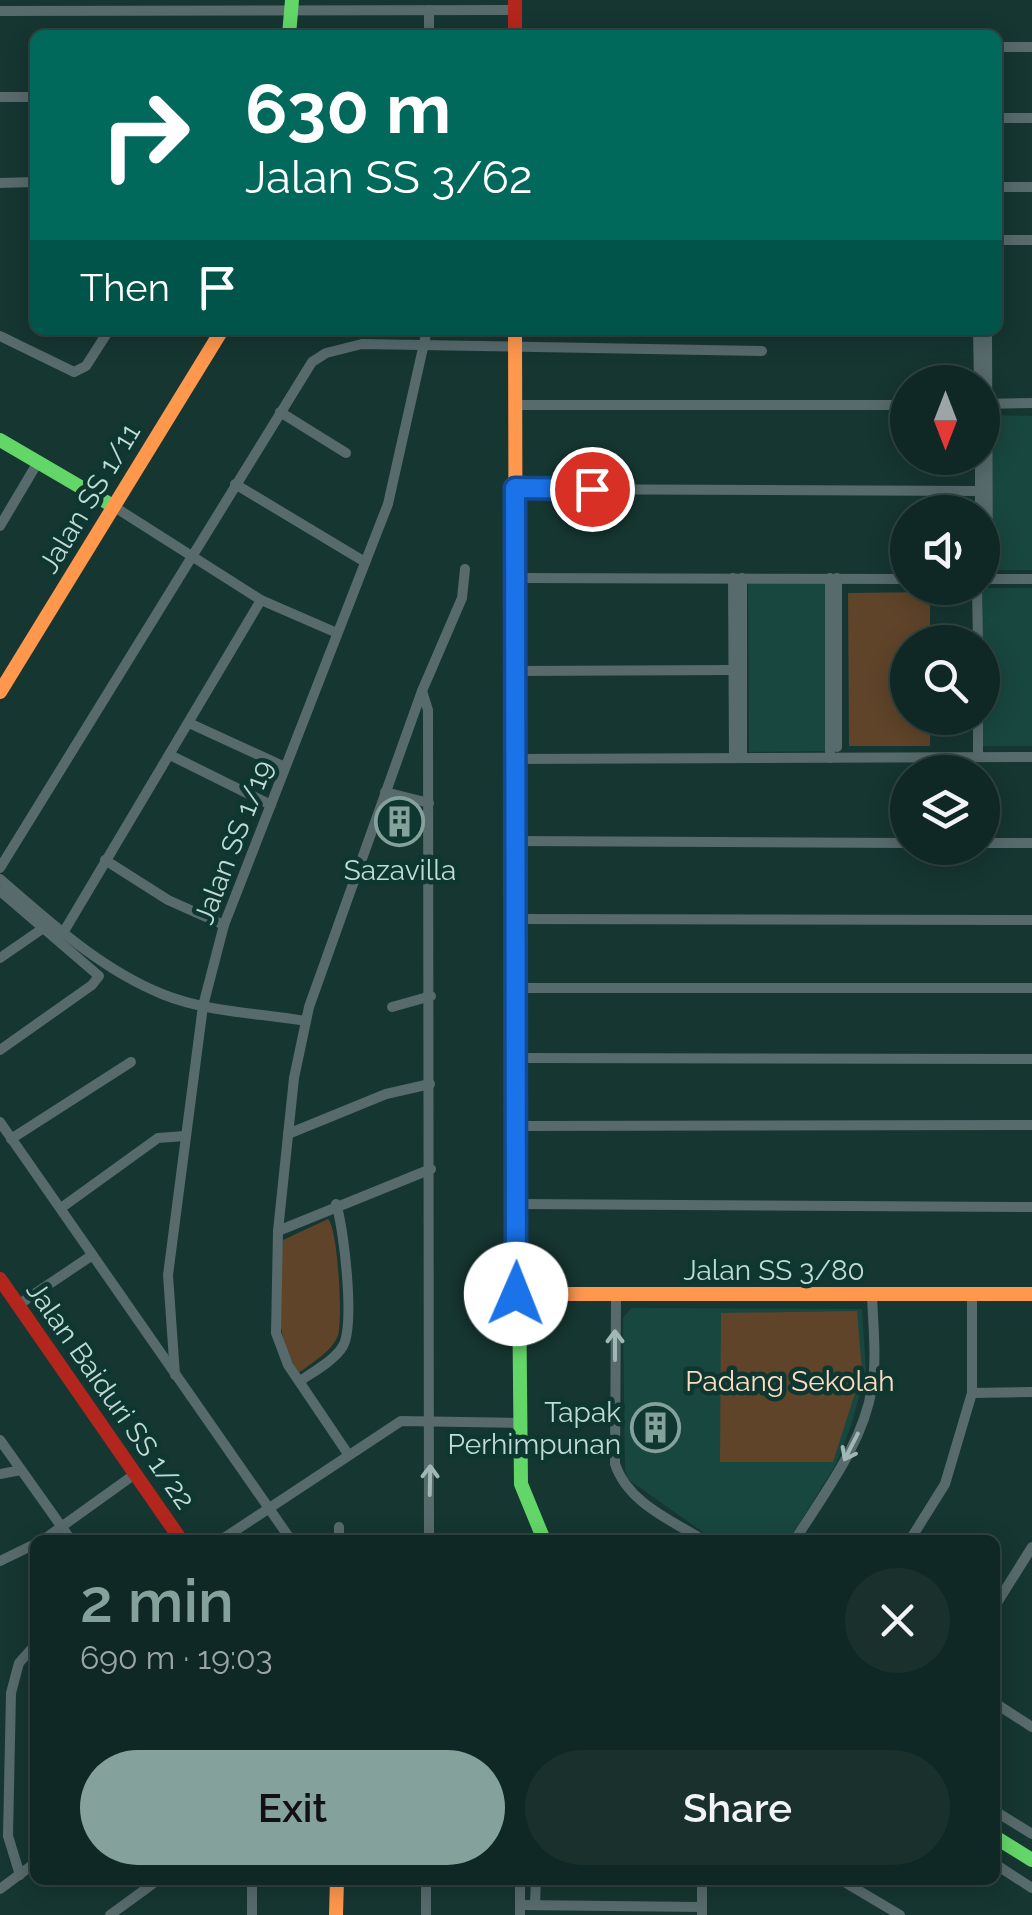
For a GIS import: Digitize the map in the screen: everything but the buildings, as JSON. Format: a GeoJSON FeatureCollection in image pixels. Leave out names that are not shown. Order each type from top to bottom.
{"type":"FeatureCollection","features":[{"type":"Feature","properties":{"kind":"street"},"geometry":{"type":"LineString","coordinates":[[289,30],[292,4]]}},
{"type":"Feature","properties":{"kind":"street"},"geometry":{"type":"LineString","coordinates":[[0,11],[292,4],[428,10],[514,5],[515,30]]}},
{"type":"Feature","properties":{"kind":"street"},"geometry":{"type":"LineString","coordinates":[[428,10],[428,30]]}},
{"type":"Feature","properties":{"kind":"street"},"geometry":{"type":"LineString","coordinates":[[1002,47],[1032,47]]}},
{"type":"Feature","properties":{"kind":"street"},"geometry":{"type":"LineString","coordinates":[[0,97],[30,97]]}},
{"type":"Feature","properties":{"kind":"street"},"geometry":{"type":"LineString","coordinates":[[1002,118],[1032,118]]}},
{"type":"Feature","properties":{"kind":"street"},"geometry":{"type":"LineString","coordinates":[[0,183],[30,182]]}},
{"type":"Feature","properties":{"kind":"street"},"geometry":{"type":"LineString","coordinates":[[1002,187],[1032,187]]}},
{"type":"Feature","properties":{"kind":"street"},"geometry":{"type":"LineString","coordinates":[[1002,240],[1032,240]]}},
{"type":"Feature","properties":{"kind":"street"},"geometry":{"type":"LineString","coordinates":[[0,336],[74,372],[86,366],[106,335]]}},
{"type":"Feature","properties":{"kind":"street","name":"Jalan SS 1/11"},"geometry":{"type":"LineString","coordinates":[[0,692],[219,335]]}},
{"type":"Feature","properties":{"kind":"street","name":"Jalan SS 1/19"},"geometry":{"type":"LineString","coordinates":[[175,1375],[168,1275],[204,1006],[224,925],[388,504],[427,335]]}},
{"type":"Feature","properties":{"kind":"street"},"geometry":{"type":"LineString","coordinates":[[515,335],[518,1423],[521,1484],[542,1535]]}},
{"type":"Feature","properties":{"kind":"street"},"geometry":{"type":"LineString","coordinates":[[978,335],[979,365]]}},
{"type":"Feature","properties":{"kind":"street"},"geometry":{"type":"LineString","coordinates":[[986,365],[987,335]]}},
{"type":"Feature","properties":{"kind":"street"},"geometry":{"type":"LineString","coordinates":[[0,868],[302,374],[326,353],[362,344],[427,343],[515,349],[762,351]]}},
{"type":"Feature","properties":{"kind":"street"},"geometry":{"type":"LineString","coordinates":[[1000,404],[1032,403]]}},
{"type":"Feature","properties":{"kind":"street"},"geometry":{"type":"LineString","coordinates":[[515,405],[890,404]]}},
{"type":"Feature","properties":{"kind":"street"},"geometry":{"type":"LineString","coordinates":[[280,412],[346,453]]}},
{"type":"Feature","properties":{"kind":"street"},"geometry":{"type":"LineString","coordinates":[[0,440],[262,600],[337,632]]}},
{"type":"Feature","properties":{"kind":"street"},"geometry":{"type":"LineString","coordinates":[[0,526],[38,462]]}},
{"type":"Feature","properties":{"kind":"street"},"geometry":{"type":"LineString","coordinates":[[980,475],[980,495]]}},
{"type":"Feature","properties":{"kind":"street"},"geometry":{"type":"LineString","coordinates":[[234,484],[365,562]]}},
{"type":"Feature","properties":{"kind":"street"},"geometry":{"type":"LineString","coordinates":[[515,488],[980,491]]}},
{"type":"Feature","properties":{"kind":"street"},"geometry":{"type":"LineString","coordinates":[[348,1454],[279,1349],[276,1333],[278,1231],[288,1134],[305,1021],[384,792],[462,598],[465,569]]}},
{"type":"Feature","properties":{"kind":"street"},"geometry":{"type":"LineString","coordinates":[[515,578],[890,579]]}},
{"type":"Feature","properties":{"kind":"street"},"geometry":{"type":"LineString","coordinates":[[737,578],[734,670],[738,758]]}},
{"type":"Feature","properties":{"kind":"street"},"geometry":{"type":"LineString","coordinates":[[737,578],[738,758]]}},
{"type":"Feature","properties":{"kind":"street"},"geometry":{"type":"LineString","coordinates":[[833,578],[834,758]]}},
{"type":"Feature","properties":{"kind":"street"},"geometry":{"type":"LineString","coordinates":[[1000,579],[1032,579]]}},
{"type":"Feature","properties":{"kind":"street"},"geometry":{"type":"LineString","coordinates":[[63,933],[262,600]]}},
{"type":"Feature","properties":{"kind":"street"},"geometry":{"type":"LineString","coordinates":[[516,671],[734,670]]}},
{"type":"Feature","properties":{"kind":"street"},"geometry":{"type":"LineString","coordinates":[[422,692],[428,710],[431,996],[430,1535]]}},
{"type":"Feature","properties":{"kind":"street"},"geometry":{"type":"LineString","coordinates":[[189,723],[285,767]]}},
{"type":"Feature","properties":{"kind":"street"},"geometry":{"type":"LineString","coordinates":[[172,756],[272,805]]}},
{"type":"Feature","properties":{"kind":"street"},"geometry":{"type":"LineString","coordinates":[[1000,757],[1032,757]]}},
{"type":"Feature","properties":{"kind":"street"},"geometry":{"type":"LineString","coordinates":[[516,759],[890,758]]}},
{"type":"Feature","properties":{"kind":"street"},"geometry":{"type":"LineString","coordinates":[[384,792],[429,803]]}},
{"type":"Feature","properties":{"kind":"street"},"geometry":{"type":"LineString","coordinates":[[517,841],[890,843]]}},
{"type":"Feature","properties":{"kind":"street"},"geometry":{"type":"LineString","coordinates":[[1000,843],[1032,843]]}},
{"type":"Feature","properties":{"kind":"street"},"geometry":{"type":"LineString","coordinates":[[105,860],[168,900],[224,925]]}},
{"type":"Feature","properties":{"kind":"street"},"geometry":{"type":"LineString","coordinates":[[0,878],[63,933],[114,970],[162,995],[204,1006],[305,1021]]}},
{"type":"Feature","properties":{"kind":"street"},"geometry":{"type":"LineString","coordinates":[[0,891],[99,976],[92,985],[0,1050]]}},
{"type":"Feature","properties":{"kind":"street"},"geometry":{"type":"LineString","coordinates":[[516,920],[1032,920]]}},
{"type":"Feature","properties":{"kind":"street"},"geometry":{"type":"LineString","coordinates":[[0,958],[42,928]]}},
{"type":"Feature","properties":{"kind":"street"},"geometry":{"type":"LineString","coordinates":[[516,988],[1032,988]]}},
{"type":"Feature","properties":{"kind":"street"},"geometry":{"type":"LineString","coordinates":[[392,1007],[431,996]]}},
{"type":"Feature","properties":{"kind":"street"},"geometry":{"type":"LineString","coordinates":[[516,1058],[1032,1059]]}},
{"type":"Feature","properties":{"kind":"street"},"geometry":{"type":"LineString","coordinates":[[11,1139],[130,1062]]}},
{"type":"Feature","properties":{"kind":"street"},"geometry":{"type":"LineString","coordinates":[[288,1134],[386,1094],[430,1084]]}},
{"type":"Feature","properties":{"kind":"street"},"geometry":{"type":"LineString","coordinates":[[0,1122],[287,1535]]}},
{"type":"Feature","properties":{"kind":"street"},"geometry":{"type":"LineString","coordinates":[[517,1126],[1032,1125]]}},
{"type":"Feature","properties":{"kind":"street"},"geometry":{"type":"LineString","coordinates":[[61,1208],[158,1138],[185,1136]]}},
{"type":"Feature","properties":{"kind":"street"},"geometry":{"type":"LineString","coordinates":[[278,1231],[336,1204],[431,1169]]}},
{"type":"Feature","properties":{"kind":"street"},"geometry":{"type":"LineString","coordinates":[[300,1382],[336,1354],[346,1336],[346,1245],[336,1204]]}},
{"type":"Feature","properties":{"kind":"street"},"geometry":{"type":"LineString","coordinates":[[518,1204],[1032,1206]]}},
{"type":"Feature","properties":{"kind":"street"},"geometry":{"type":"LineString","coordinates":[[18,1305],[90,1256]]}},
{"type":"Feature","properties":{"kind":"street","name":"Jalan Baiduri SS 1/22"},"geometry":{"type":"LineString","coordinates":[[0,1279],[178,1535]]}},
{"type":"Feature","properties":{"kind":"street","name":"Jalan SS 3/80"},"geometry":{"type":"LineString","coordinates":[[516,1294],[1032,1294]]}},
{"type":"Feature","properties":{"kind":"street"},"geometry":{"type":"LineString","coordinates":[[913,1535],[945,1484],[972,1393],[972,1294]]}},
{"type":"Feature","properties":{"kind":"street"},"geometry":{"type":"LineString","coordinates":[[616,1295],[615,1464],[634,1496],[695,1535]]}},
{"type":"Feature","properties":{"kind":"street"},"geometry":{"type":"LineString","coordinates":[[797,1535],[849,1453],[866,1414],[874,1373],[872,1295]]}},
{"type":"Feature","properties":{"kind":"street"},"geometry":{"type":"LineString","coordinates":[[972,1393],[1032,1392]]}},
{"type":"Feature","properties":{"kind":"street"},"geometry":{"type":"LineString","coordinates":[[478,1421],[505,1415],[518,1400]]}},
{"type":"Feature","properties":{"kind":"street"},"geometry":{"type":"LineString","coordinates":[[229,1535],[401,1421],[518,1423]]}},
{"type":"Feature","properties":{"kind":"street"},"geometry":{"type":"LineString","coordinates":[[0,1440],[68,1535]]}},
{"type":"Feature","properties":{"kind":"street"},"geometry":{"type":"LineString","coordinates":[[0,1474],[20,1470]]}},
{"type":"Feature","properties":{"kind":"street"},"geometry":{"type":"LineString","coordinates":[[50,1535],[135,1474]]}},
{"type":"Feature","properties":{"kind":"street"},"geometry":{"type":"LineString","coordinates":[[339,1527],[339,1535]]}},
{"type":"Feature","properties":{"kind":"street"},"geometry":{"type":"LineString","coordinates":[[0,1561],[30,1546]]}},
{"type":"Feature","properties":{"kind":"street"},"geometry":{"type":"LineString","coordinates":[[1000,1598],[1032,1546]]}},
{"type":"Feature","properties":{"kind":"street"},"geometry":{"type":"LineString","coordinates":[[20,1874],[4,1836],[14,1674],[30,1652]]}},
{"type":"Feature","properties":{"kind":"street"},"geometry":{"type":"LineString","coordinates":[[1000,1706],[1032,1726]]}},
{"type":"Feature","properties":{"kind":"street"},"geometry":{"type":"LineString","coordinates":[[1000,1814],[1032,1834]]}},
{"type":"Feature","properties":{"kind":"street"},"geometry":{"type":"LineString","coordinates":[[1000,1840],[1032,1860]]}},
{"type":"Feature","properties":{"kind":"street"},"geometry":{"type":"LineString","coordinates":[[0,1889],[30,1867]]}},
{"type":"Feature","properties":{"kind":"street"},"geometry":{"type":"LineString","coordinates":[[1000,1867],[1032,1888]]}},
{"type":"Feature","properties":{"kind":"street"},"geometry":{"type":"LineString","coordinates":[[110,1915],[151,1885]]}},
{"type":"Feature","properties":{"kind":"street"},"geometry":{"type":"LineString","coordinates":[[252,1885],[252,1915]]}},
{"type":"Feature","properties":{"kind":"street"},"geometry":{"type":"LineString","coordinates":[[336,1915],[337,1885]]}},
{"type":"Feature","properties":{"kind":"street"},"geometry":{"type":"LineString","coordinates":[[426,1885],[426,1915]]}},
{"type":"Feature","properties":{"kind":"street"},"geometry":{"type":"LineString","coordinates":[[536,1885],[536,1904]]}},
{"type":"Feature","properties":{"kind":"street"},"geometry":{"type":"LineString","coordinates":[[520,1910],[536,1904],[615,1911],[702,1911],[702,1885]]}},
{"type":"Feature","properties":{"kind":"street"},"geometry":{"type":"LineString","coordinates":[[850,1885],[900,1915]]}},
{"type":"Feature","properties":{"kind":"shaded area"},"geometry":{"type":"Polygon","coordinates":[[[1000,415],[1032,416],[1032,570],[1000,570],[1000,495],[990,495],[991,475],[1000,475],[1000,415]]]}},
{"type":"Feature","properties":{"kind":"shaded area"},"geometry":{"type":"Polygon","coordinates":[[[748,583],[827,583],[828,751],[749,752],[748,583]]]}},
{"type":"Feature","properties":{"kind":"shaded area"},"geometry":{"type":"Polygon","coordinates":[[[1000,588],[1032,588],[1032,746],[981,746],[981,735],[1000,735],[1000,625],[981,625],[981,605],[1000,605],[1000,588]]]}},
{"type":"Feature","properties":{"kind":"shaded area"},"geometry":{"type":"Polygon","coordinates":[[[631,1308],[862,1309],[866,1372],[851,1426],[836,1464],[792,1535],[707,1535],[629,1480],[625,1470],[623,1318],[631,1308]]]}},
{"type":"Feature","properties":{"kind":"green space"},"geometry":{"type":"Polygon","coordinates":[[[890,592],[890,605],[930,605],[930,625],[890,625],[890,735],[930,735],[930,746],[849,746],[848,593],[890,592]]]}},
{"type":"Feature","properties":{"kind":"green space"},"geometry":{"type":"Polygon","coordinates":[[[328,1219],[339,1275],[338,1335],[327,1351],[299,1373],[284,1342],[279,1309],[283,1240],[328,1219]]]}},
{"type":"Feature","properties":{"kind":"green space","name":"Padang Sekolah"},"geometry":{"type":"Polygon","coordinates":[[[857,1311],[862,1371],[833,1462],[720,1462],[721,1313],[857,1311]]]}},
{"type":"Feature","properties":{"kind":"traffic: fast"},"geometry":{"type":"LineString","coordinates":[[289,30],[292,0]]}},
{"type":"Feature","properties":{"kind":"traffic: fast"},"geometry":{"type":"LineString","coordinates":[[0,440],[113,506]]}},
{"type":"Feature","properties":{"kind":"traffic: fast"},"geometry":{"type":"LineString","coordinates":[[517,1075],[521,1484],[542,1535]]}},
{"type":"Feature","properties":{"kind":"traffic: fast"},"geometry":{"type":"LineString","coordinates":[[1000,1840],[1032,1860]]}},
{"type":"Feature","properties":{"kind":"traffic: slow"},"geometry":{"type":"LineString","coordinates":[[0,692],[219,335]]}},
{"type":"Feature","properties":{"kind":"traffic: slow"},"geometry":{"type":"LineString","coordinates":[[515,335],[517,1075]]}},
{"type":"Feature","properties":{"kind":"traffic: slow"},"geometry":{"type":"LineString","coordinates":[[516,1294],[1032,1294]]}},
{"type":"Feature","properties":{"kind":"traffic: slow"},"geometry":{"type":"LineString","coordinates":[[336,1915],[337,1885]]}},
{"type":"Feature","properties":{"kind":"traffic: jam"},"geometry":{"type":"LineString","coordinates":[[515,0],[515,30]]}},
{"type":"Feature","properties":{"kind":"traffic: jam"},"geometry":{"type":"LineString","coordinates":[[0,1279],[178,1535]]}},
{"type":"Feature","properties":{"kind":"place","name":"Sazavilla"},"geometry":{"type":"Point","coordinates":[400,822]}},
{"type":"Feature","properties":{"kind":"place","name":"Tapak Perhimpunan"},"geometry":{"type":"Point","coordinates":[656,1428]}},
{"type":"Feature","properties":{"kind":"route"},"geometry":{"type":"LineString","coordinates":[[516,1294],[515,488],[592,489]]}}]}
